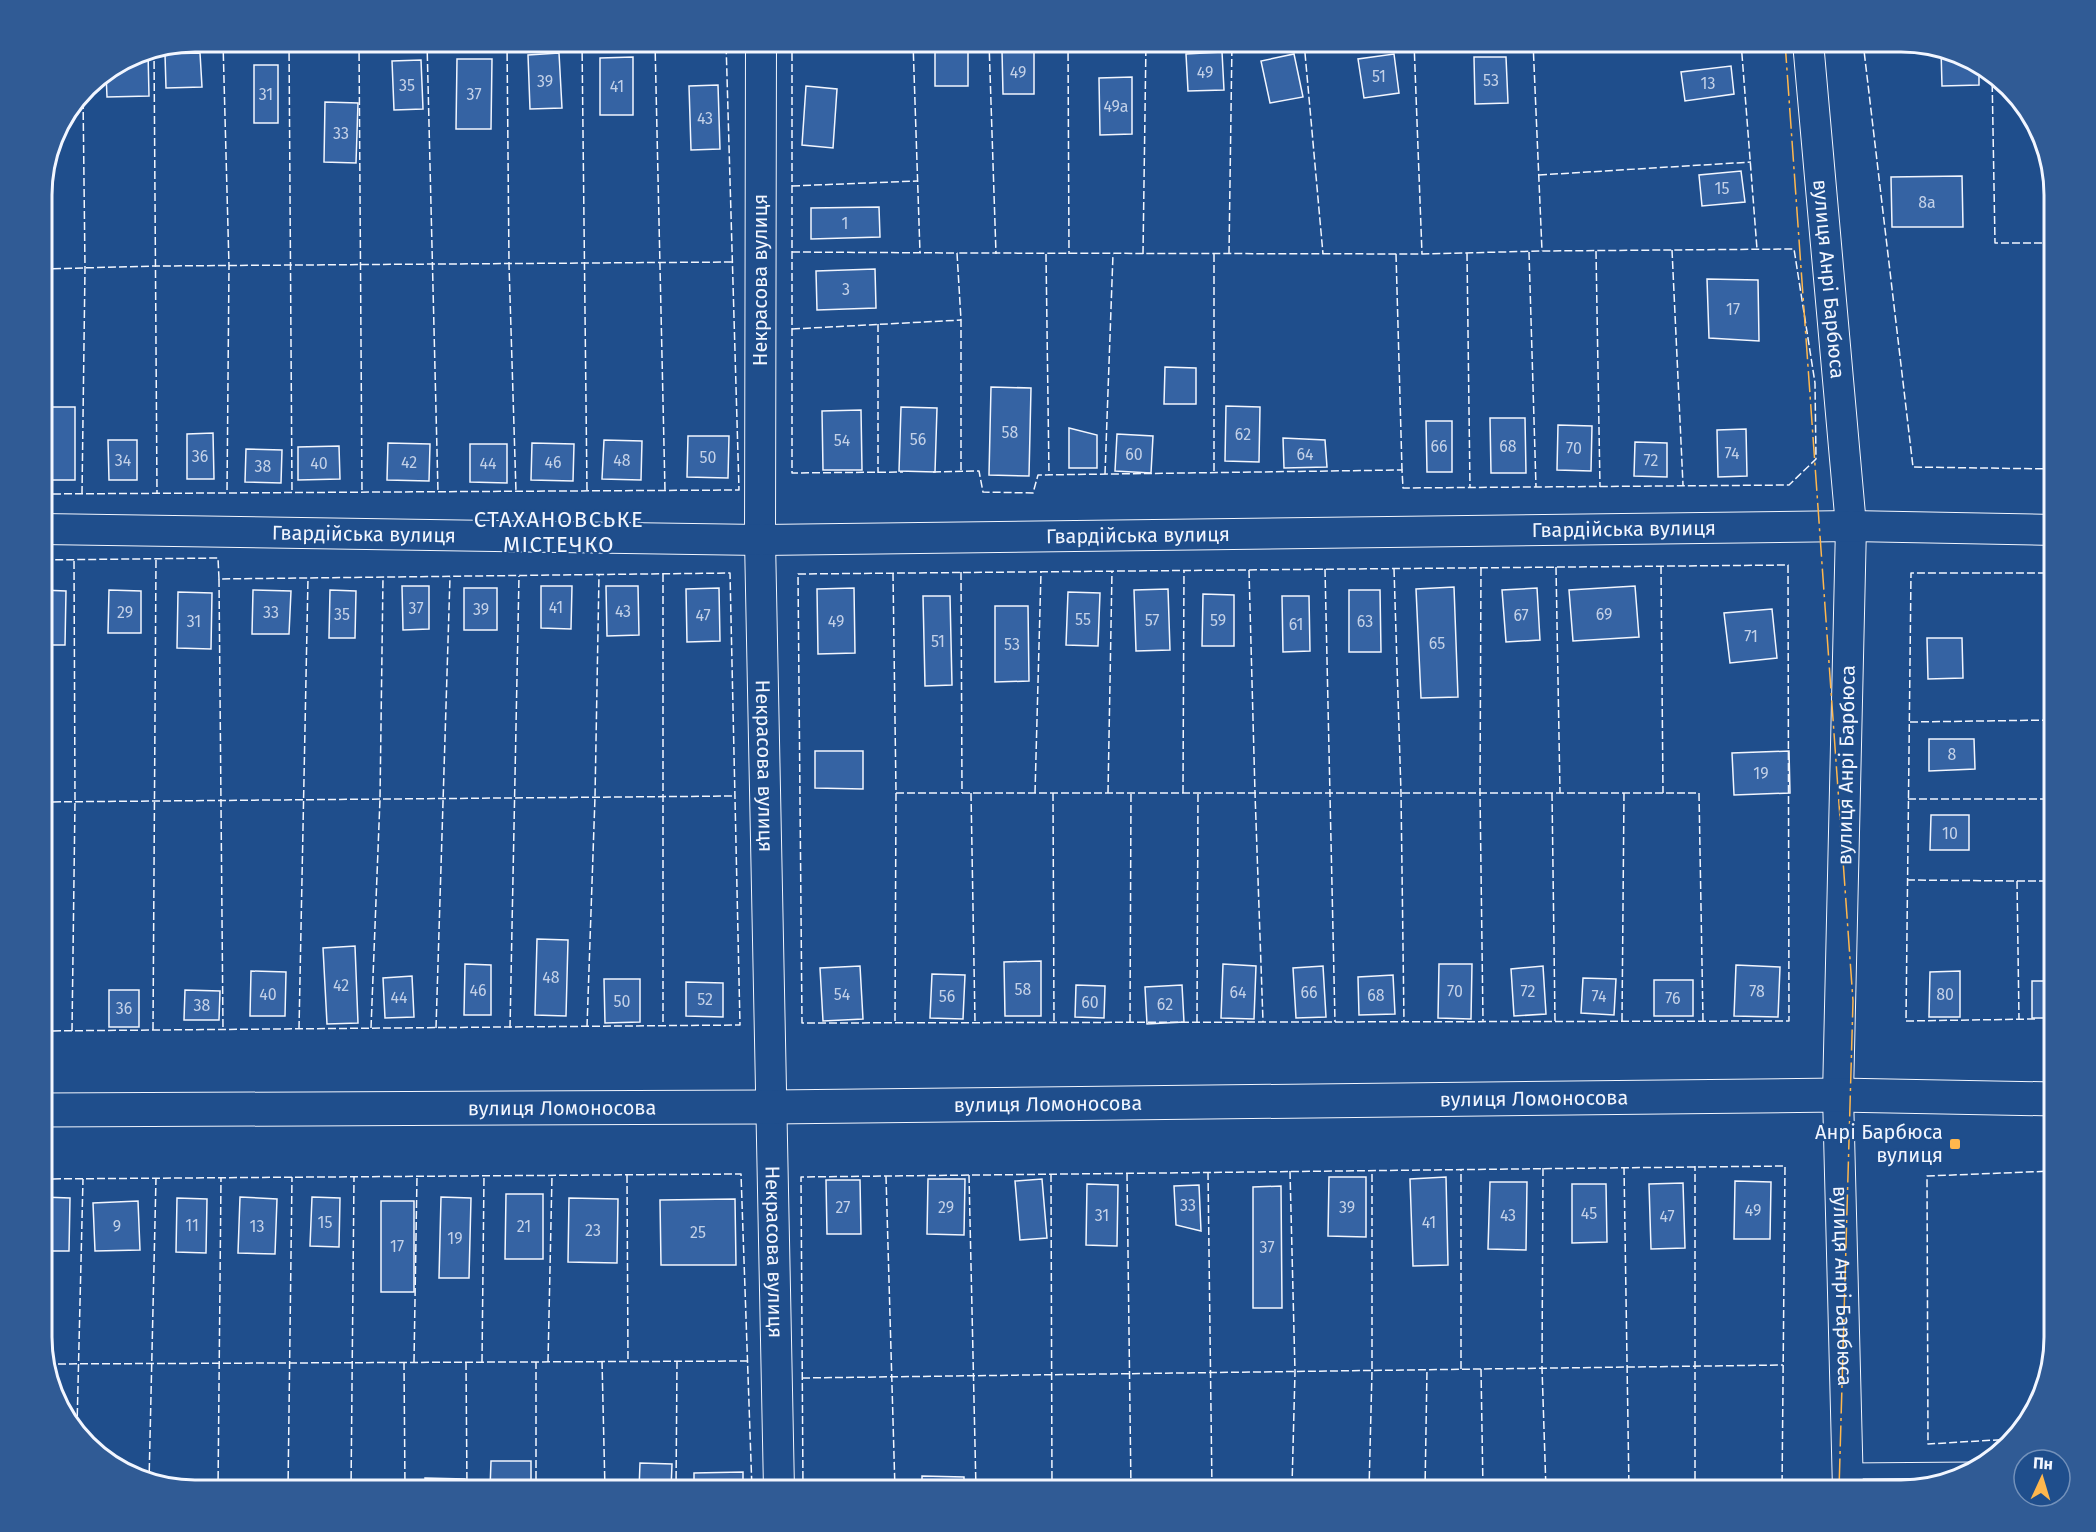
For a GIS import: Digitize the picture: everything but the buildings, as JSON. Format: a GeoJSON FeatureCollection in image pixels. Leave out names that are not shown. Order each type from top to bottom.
{"type":"FeatureCollection","features":[{"type":"Feature","properties":{"kind":"main road","name":"вулиця Ломоносова"},"geometry":{"type":"LineString","coordinates":[[53,1110],[772,1107],[1838,1095],[2044,1099]]}},
{"type":"Feature","properties":{"kind":"street","name":"вулиця Анрі Барбюса"},"geometry":{"type":"LineString","coordinates":[[1809,52],[1851,526],[1838,1095],[1847,1480]]}},
{"type":"Feature","properties":{"kind":"street","name":"Некрасова вулиця"},"geometry":{"type":"LineString","coordinates":[[761,53],[760,540],[779,1480]]}},
{"type":"Feature","properties":{"kind":"street","name":"Гвардійська вулиця"},"geometry":{"type":"LineString","coordinates":[[53,529],[760,540],[1851,526],[2044,530]]}},
{"type":"Feature","properties":{"kind":"lane"},"geometry":{"type":"LineString","coordinates":[[1858,1480],[1946,1472]]}},
{"type":"Feature","properties":{"kind":"fence"},"geometry":{"type":"LineString","coordinates":[[1068,52],[1069,254]]}},
{"type":"Feature","properties":{"kind":"fence"},"geometry":{"type":"LineString","coordinates":[[1143,254],[1146,52]]}},
{"type":"Feature","properties":{"kind":"fence"},"geometry":{"type":"LineString","coordinates":[[1229,254],[1232,52]]}},
{"type":"Feature","properties":{"kind":"fence"},"geometry":{"type":"LineString","coordinates":[[1305,52],[1323,254]]}},
{"type":"Feature","properties":{"kind":"fence"},"geometry":{"type":"LineString","coordinates":[[1414,52],[1422,254]]}},
{"type":"Feature","properties":{"kind":"fence"},"geometry":{"type":"LineString","coordinates":[[1533,52],[1542,251]]}},
{"type":"Feature","properties":{"kind":"fence"},"geometry":{"type":"LineString","coordinates":[[1742,52],[1757,249]]}},
{"type":"Feature","properties":{"kind":"fence"},"geometry":{"type":"LineString","coordinates":[[1864,52],[1913,467],[2044,469]]}},
{"type":"Feature","properties":{"kind":"fence"},"geometry":{"type":"LineString","coordinates":[[223,53],[229,266],[227,493]]}},
{"type":"Feature","properties":{"kind":"fence"},"geometry":{"type":"LineString","coordinates":[[289,53],[292,493]]}},
{"type":"Feature","properties":{"kind":"fence"},"geometry":{"type":"LineString","coordinates":[[359,53],[362,492]]}},
{"type":"Feature","properties":{"kind":"fence"},"geometry":{"type":"LineString","coordinates":[[427,53],[438,492]]}},
{"type":"Feature","properties":{"kind":"fence"},"geometry":{"type":"LineString","coordinates":[[507,53],[509,264],[516,492]]}},
{"type":"Feature","properties":{"kind":"fence"},"geometry":{"type":"LineString","coordinates":[[582,53],[587,491]]}},
{"type":"Feature","properties":{"kind":"fence"},"geometry":{"type":"LineString","coordinates":[[655,53],[665,491]]}},
{"type":"Feature","properties":{"kind":"fence"},"geometry":{"type":"LineString","coordinates":[[53,494],[739,490],[726,53]]}},
{"type":"Feature","properties":{"kind":"fence"},"geometry":{"type":"LineString","coordinates":[[792,53],[792,473],[903,472]]}},
{"type":"Feature","properties":{"kind":"fence"},"geometry":{"type":"LineString","coordinates":[[913,53],[920,253]]}},
{"type":"Feature","properties":{"kind":"fence"},"geometry":{"type":"LineString","coordinates":[[989,53],[996,254]]}},
{"type":"Feature","properties":{"kind":"fence"},"geometry":{"type":"LineString","coordinates":[[154,59],[157,493]]}},
{"type":"Feature","properties":{"kind":"fence"},"geometry":{"type":"LineString","coordinates":[[1992,86],[1995,243],[2044,243]]}},
{"type":"Feature","properties":{"kind":"fence"},"geometry":{"type":"LineString","coordinates":[[82,494],[85,268],[83,107]]}},
{"type":"Feature","properties":{"kind":"fence"},"geometry":{"type":"LineString","coordinates":[[1539,175],[1751,162]]}},
{"type":"Feature","properties":{"kind":"fence"},"geometry":{"type":"LineString","coordinates":[[792,186],[917,181]]}},
{"type":"Feature","properties":{"kind":"fence"},"geometry":{"type":"LineString","coordinates":[[933,472],[979,471],[983,492],[1033,493],[1038,475],[1402,470],[1403,488],[1789,485],[1816,459],[1815,383],[1794,249],[1422,254],[957,253]]}},
{"type":"Feature","properties":{"kind":"fence"},"geometry":{"type":"LineString","coordinates":[[1672,250],[1683,485]]}},
{"type":"Feature","properties":{"kind":"fence"},"geometry":{"type":"LineString","coordinates":[[1596,251],[1600,487]]}},
{"type":"Feature","properties":{"kind":"fence"},"geometry":{"type":"LineString","coordinates":[[792,252],[957,253],[961,320],[961,471]]}},
{"type":"Feature","properties":{"kind":"fence"},"geometry":{"type":"LineString","coordinates":[[1529,252],[1536,487]]}},
{"type":"Feature","properties":{"kind":"fence"},"geometry":{"type":"LineString","coordinates":[[1467,253],[1470,488]]}},
{"type":"Feature","properties":{"kind":"fence"},"geometry":{"type":"LineString","coordinates":[[1046,254],[1049,475]]}},
{"type":"Feature","properties":{"kind":"fence"},"geometry":{"type":"LineString","coordinates":[[1105,474],[1113,254]]}},
{"type":"Feature","properties":{"kind":"fence"},"geometry":{"type":"LineString","coordinates":[[1214,254],[1214,473]]}},
{"type":"Feature","properties":{"kind":"fence"},"geometry":{"type":"LineString","coordinates":[[1396,254],[1402,470]]}},
{"type":"Feature","properties":{"kind":"fence"},"geometry":{"type":"LineString","coordinates":[[53,269],[732,262]]}},
{"type":"Feature","properties":{"kind":"fence"},"geometry":{"type":"LineString","coordinates":[[792,329],[961,320]]}},
{"type":"Feature","properties":{"kind":"fence"},"geometry":{"type":"LineString","coordinates":[[878,324],[878,473]]}},
{"type":"Feature","properties":{"kind":"fence"},"geometry":{"type":"LineString","coordinates":[[53,560],[218,558],[219,579],[730,573],[740,1025],[53,1031]]}},
{"type":"Feature","properties":{"kind":"fence"},"geometry":{"type":"LineString","coordinates":[[153,1030],[156,559]]}},
{"type":"Feature","properties":{"kind":"fence"},"geometry":{"type":"LineString","coordinates":[[72,1031],[75,801],[74,560]]}},
{"type":"Feature","properties":{"kind":"fence"},"geometry":{"type":"LineString","coordinates":[[1788,565],[1789,1021],[802,1023],[798,574],[1788,565]]}},
{"type":"Feature","properties":{"kind":"fence"},"geometry":{"type":"LineString","coordinates":[[1661,566],[1663,793]]}},
{"type":"Feature","properties":{"kind":"fence"},"geometry":{"type":"LineString","coordinates":[[1556,567],[1560,793]]}},
{"type":"Feature","properties":{"kind":"fence"},"geometry":{"type":"LineString","coordinates":[[1481,568],[1480,793],[1483,1021]]}},
{"type":"Feature","properties":{"kind":"fence"},"geometry":{"type":"LineString","coordinates":[[1325,569],[1335,1022]]}},
{"type":"Feature","properties":{"kind":"fence"},"geometry":{"type":"LineString","coordinates":[[1394,569],[1401,793],[1404,1022]]}},
{"type":"Feature","properties":{"kind":"fence"},"geometry":{"type":"LineString","coordinates":[[1183,793],[1184,570]]}},
{"type":"Feature","properties":{"kind":"fence"},"geometry":{"type":"LineString","coordinates":[[1249,570],[1263,1022]]}},
{"type":"Feature","properties":{"kind":"fence"},"geometry":{"type":"LineString","coordinates":[[1108,793],[1112,571]]}},
{"type":"Feature","properties":{"kind":"fence"},"geometry":{"type":"LineString","coordinates":[[961,572],[962,793]]}},
{"type":"Feature","properties":{"kind":"fence"},"geometry":{"type":"LineString","coordinates":[[1035,793],[1041,572]]}},
{"type":"Feature","properties":{"kind":"fence"},"geometry":{"type":"LineString","coordinates":[[893,573],[896,793],[895,1022]]}},
{"type":"Feature","properties":{"kind":"fence"},"geometry":{"type":"LineString","coordinates":[[2035,1019],[1906,1021],[1911,573],[2044,573]]}},
{"type":"Feature","properties":{"kind":"fence"},"geometry":{"type":"LineString","coordinates":[[663,574],[663,1026]]}},
{"type":"Feature","properties":{"kind":"fence"},"geometry":{"type":"LineString","coordinates":[[587,1027],[595,797],[599,575]]}},
{"type":"Feature","properties":{"kind":"fence"},"geometry":{"type":"LineString","coordinates":[[510,1028],[519,576]]}},
{"type":"Feature","properties":{"kind":"fence"},"geometry":{"type":"LineString","coordinates":[[371,1028],[380,799],[383,577]]}},
{"type":"Feature","properties":{"kind":"fence"},"geometry":{"type":"LineString","coordinates":[[436,1028],[450,577]]}},
{"type":"Feature","properties":{"kind":"fence"},"geometry":{"type":"LineString","coordinates":[[299,1029],[308,578]]}},
{"type":"Feature","properties":{"kind":"fence"},"geometry":{"type":"LineString","coordinates":[[219,579],[223,1030]]}},
{"type":"Feature","properties":{"kind":"fence"},"geometry":{"type":"LineString","coordinates":[[1910,722],[2044,720]]}},
{"type":"Feature","properties":{"kind":"fence"},"geometry":{"type":"LineString","coordinates":[[896,793],[1699,793],[1703,1021]]}},
{"type":"Feature","properties":{"kind":"fence"},"geometry":{"type":"LineString","coordinates":[[971,793],[975,1022]]}},
{"type":"Feature","properties":{"kind":"fence"},"geometry":{"type":"LineString","coordinates":[[1053,793],[1054,1022]]}},
{"type":"Feature","properties":{"kind":"fence"},"geometry":{"type":"LineString","coordinates":[[1130,1022],[1131,793]]}},
{"type":"Feature","properties":{"kind":"fence"},"geometry":{"type":"LineString","coordinates":[[1197,1022],[1198,793]]}},
{"type":"Feature","properties":{"kind":"fence"},"geometry":{"type":"LineString","coordinates":[[1552,793],[1555,1021]]}},
{"type":"Feature","properties":{"kind":"fence"},"geometry":{"type":"LineString","coordinates":[[1622,1021],[1624,793]]}},
{"type":"Feature","properties":{"kind":"fence"},"geometry":{"type":"LineString","coordinates":[[53,802],[735,796]]}},
{"type":"Feature","properties":{"kind":"fence"},"geometry":{"type":"LineString","coordinates":[[1908,799],[2044,799]]}},
{"type":"Feature","properties":{"kind":"fence"},"geometry":{"type":"LineString","coordinates":[[1907,880],[2017,881],[2019,1019]]}},
{"type":"Feature","properties":{"kind":"fence"},"geometry":{"type":"LineString","coordinates":[[2017,881],[2044,881]]}},
{"type":"Feature","properties":{"kind":"fence"},"geometry":{"type":"LineString","coordinates":[[1695,1166],[1695,1480]]}},
{"type":"Feature","properties":{"kind":"fence"},"geometry":{"type":"LineString","coordinates":[[803,1480],[801,1177],[1785,1166],[1782,1480]]}},
{"type":"Feature","properties":{"kind":"fence"},"geometry":{"type":"LineString","coordinates":[[1624,1167],[1629,1480]]}},
{"type":"Feature","properties":{"kind":"fence"},"geometry":{"type":"LineString","coordinates":[[1543,1168],[1542,1368],[1546,1480]]}},
{"type":"Feature","properties":{"kind":"fence"},"geometry":{"type":"LineString","coordinates":[[1461,1169],[1461,1369]]}},
{"type":"Feature","properties":{"kind":"fence"},"geometry":{"type":"LineString","coordinates":[[1369,1480],[1372,1170]]}},
{"type":"Feature","properties":{"kind":"fence"},"geometry":{"type":"LineString","coordinates":[[1290,1171],[1295,1372],[1292,1480]]}},
{"type":"Feature","properties":{"kind":"fence"},"geometry":{"type":"LineString","coordinates":[[1999,1440],[1928,1444],[1927,1176],[2044,1171]]}},
{"type":"Feature","properties":{"kind":"fence"},"geometry":{"type":"LineString","coordinates":[[1208,1172],[1212,1480]]}},
{"type":"Feature","properties":{"kind":"fence"},"geometry":{"type":"LineString","coordinates":[[1127,1173],[1131,1480]]}},
{"type":"Feature","properties":{"kind":"fence"},"geometry":{"type":"LineString","coordinates":[[53,1179],[741,1174],[752,1480]]}},
{"type":"Feature","properties":{"kind":"fence"},"geometry":{"type":"LineString","coordinates":[[1051,1174],[1052,1480]]}},
{"type":"Feature","properties":{"kind":"fence"},"geometry":{"type":"LineString","coordinates":[[548,1362],[552,1175]]}},
{"type":"Feature","properties":{"kind":"fence"},"geometry":{"type":"LineString","coordinates":[[627,1175],[628,1361]]}},
{"type":"Feature","properties":{"kind":"fence"},"geometry":{"type":"LineString","coordinates":[[969,1175],[976,1480]]}},
{"type":"Feature","properties":{"kind":"fence"},"geometry":{"type":"LineString","coordinates":[[414,1362],[417,1176]]}},
{"type":"Feature","properties":{"kind":"fence"},"geometry":{"type":"LineString","coordinates":[[482,1362],[484,1176]]}},
{"type":"Feature","properties":{"kind":"fence"},"geometry":{"type":"LineString","coordinates":[[886,1176],[895,1480]]}},
{"type":"Feature","properties":{"kind":"fence"},"geometry":{"type":"LineString","coordinates":[[288,1480],[292,1177]]}},
{"type":"Feature","properties":{"kind":"fence"},"geometry":{"type":"LineString","coordinates":[[351,1480],[354,1177]]}},
{"type":"Feature","properties":{"kind":"fence"},"geometry":{"type":"LineString","coordinates":[[149,1472],[156,1178]]}},
{"type":"Feature","properties":{"kind":"fence"},"geometry":{"type":"LineString","coordinates":[[218,1480],[221,1178]]}},
{"type":"Feature","properties":{"kind":"fence"},"geometry":{"type":"LineString","coordinates":[[77,1416],[83,1179]]}},
{"type":"Feature","properties":{"kind":"fence"},"geometry":{"type":"LineString","coordinates":[[602,1361],[605,1480]]}},
{"type":"Feature","properties":{"kind":"fence"},"geometry":{"type":"LineString","coordinates":[[676,1480],[677,1361]]}},
{"type":"Feature","properties":{"kind":"fence"},"geometry":{"type":"LineString","coordinates":[[55,1364],[748,1361]]}},
{"type":"Feature","properties":{"kind":"fence"},"geometry":{"type":"LineString","coordinates":[[404,1362],[405,1480]]}},
{"type":"Feature","properties":{"kind":"fence"},"geometry":{"type":"LineString","coordinates":[[466,1362],[467,1480]]}},
{"type":"Feature","properties":{"kind":"fence"},"geometry":{"type":"LineString","coordinates":[[536,1362],[536,1480]]}},
{"type":"Feature","properties":{"kind":"fence"},"geometry":{"type":"LineString","coordinates":[[802,1378],[1783,1365]]}},
{"type":"Feature","properties":{"kind":"fence"},"geometry":{"type":"LineString","coordinates":[[1425,1480],[1427,1369]]}},
{"type":"Feature","properties":{"kind":"fence"},"geometry":{"type":"LineString","coordinates":[[1481,1369],[1483,1480]]}},
{"type":"Feature","properties":{"kind":"power"},"geometry":{"type":"LineString","coordinates":[[1786,52],[1853,1001],[1839,1480]]}},
{"type":"Feature","properties":{"kind":"place","name":"Анрі Барбюса вулиця"},"geometry":{"type":"Point","coordinates":[1955,1144]}},
{"type":"Feature","properties":{"kind":"district","name":"СТАХАНОВСЬКЕ МІСТЕЧКО"},"geometry":{"type":"Point","coordinates":[559,532]}}]}
